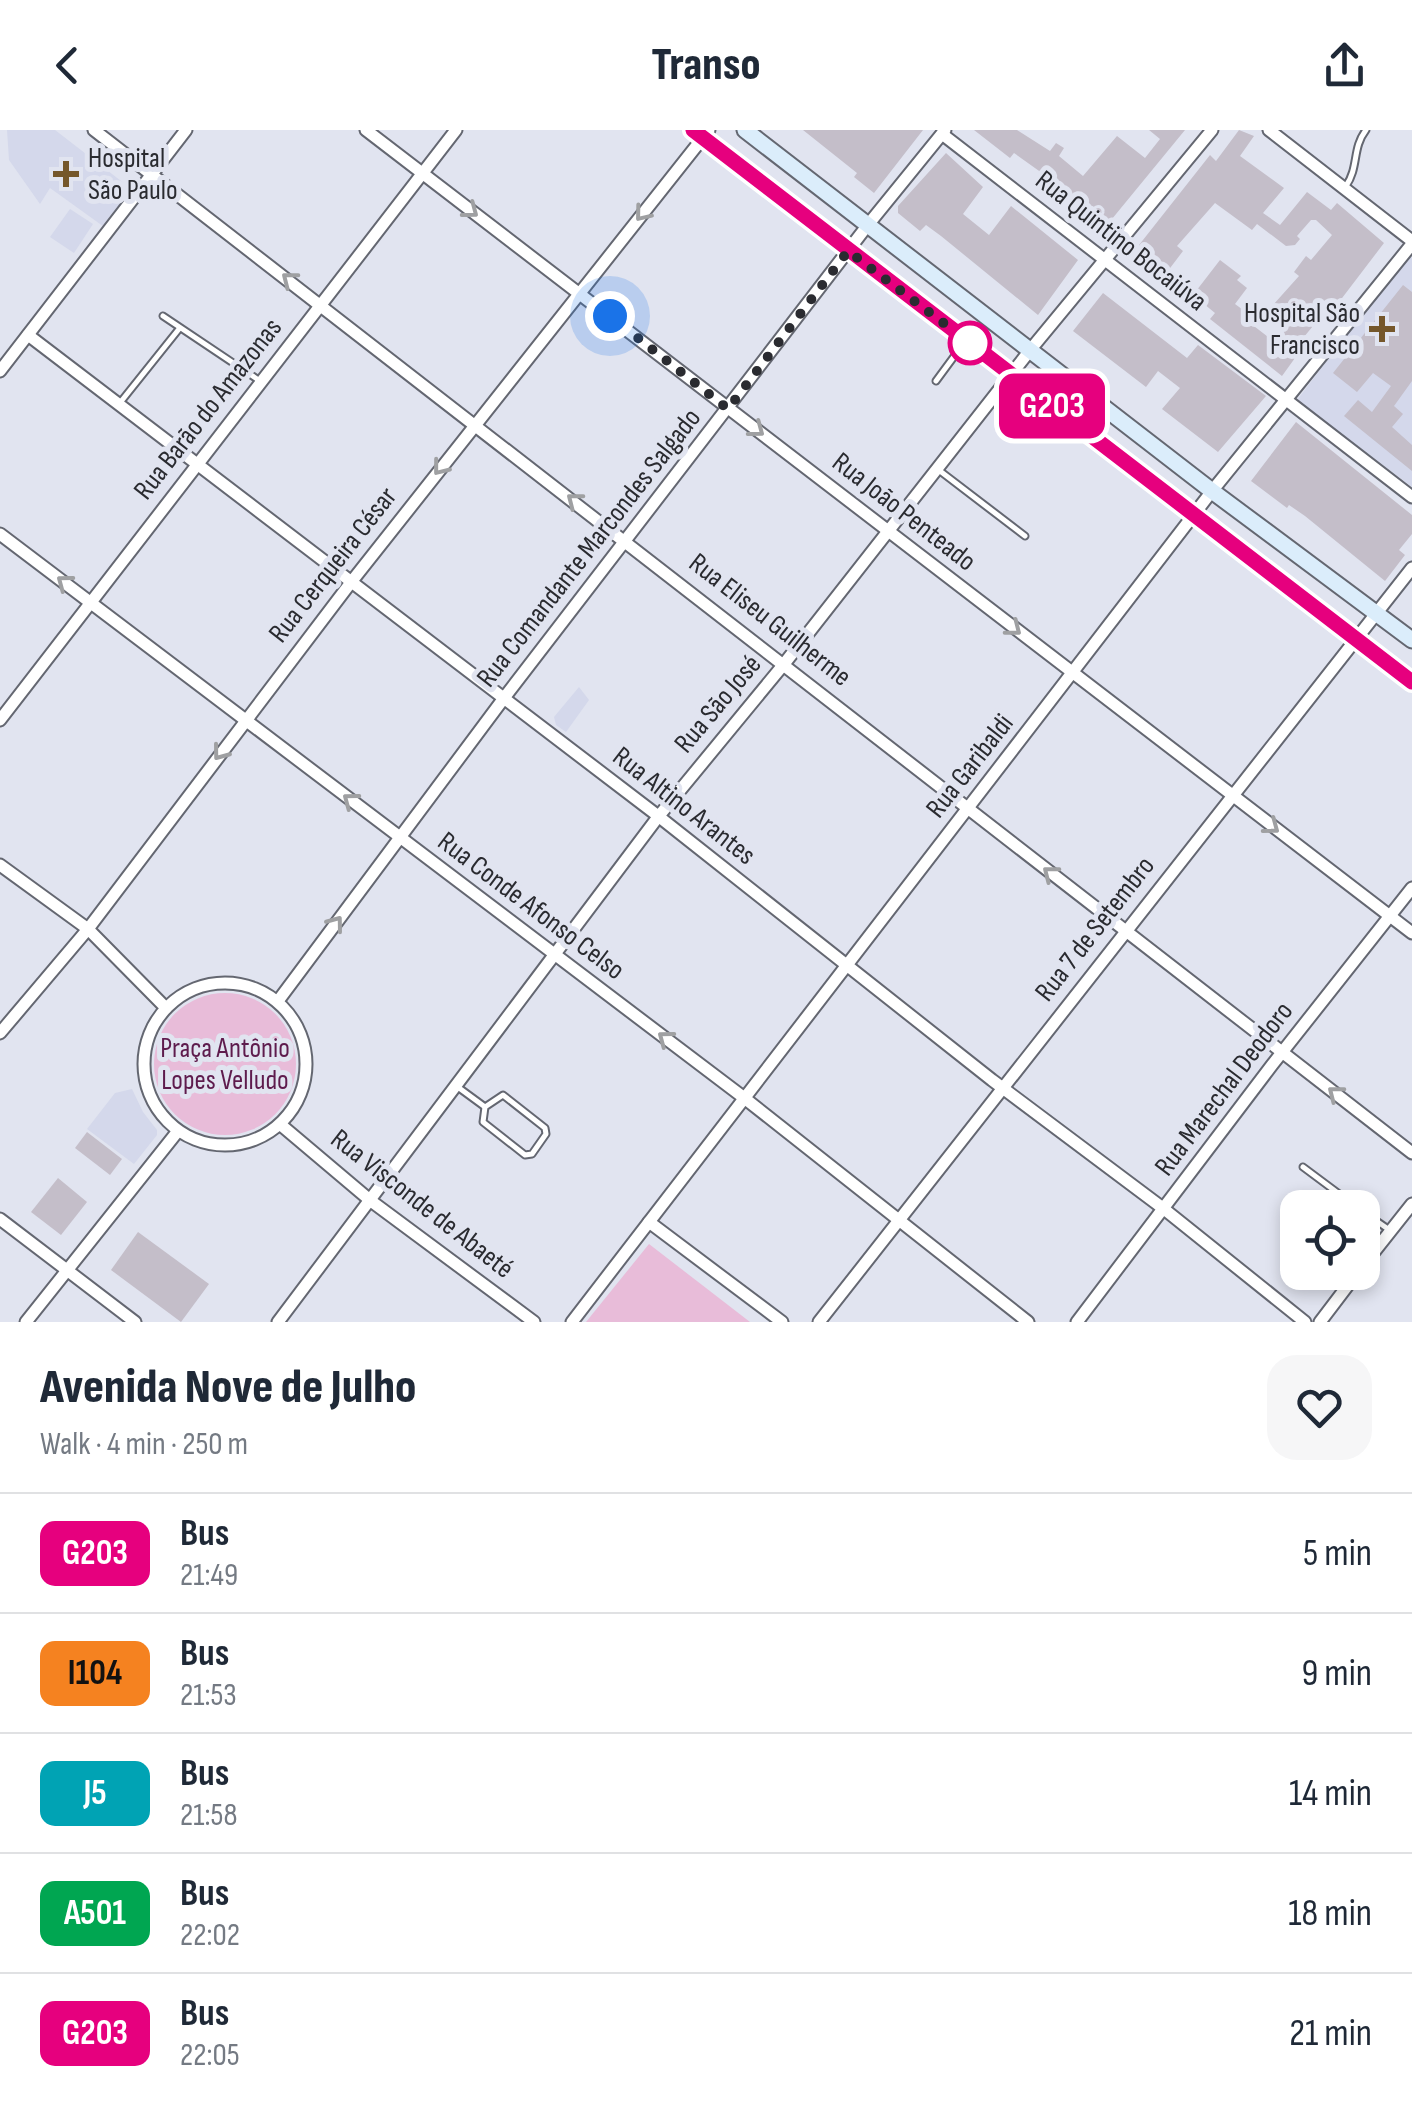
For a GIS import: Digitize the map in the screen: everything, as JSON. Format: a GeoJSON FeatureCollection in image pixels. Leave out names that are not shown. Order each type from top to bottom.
{"type":"FeatureCollection","features":[{"type":"Feature","properties":{"kind":"main road"},"geometry":{"type":"LineString","coordinates":[[745,130],[1412,640]]}},
{"type":"Feature","properties":{"kind":"main road"},"geometry":{"type":"LineString","coordinates":[[702,132],[848,251],[1412,682]]}},
{"type":"Feature","properties":{"kind":"street","name":"Rua Eliseu Guilherme"},"geometry":{"type":"LineString","coordinates":[[94,130],[1412,1153]]}},
{"type":"Feature","properties":{"kind":"street"},"geometry":{"type":"LineString","coordinates":[[0,372],[186,130]]}},
{"type":"Feature","properties":{"kind":"street","name":"Rua João Penteado"},"geometry":{"type":"LineString","coordinates":[[366,130],[1412,934]]}},
{"type":"Feature","properties":{"kind":"street","name":"Rua Barão do Amazonas"},"geometry":{"type":"LineString","coordinates":[[0,720],[456,130]]}},
{"type":"Feature","properties":{"kind":"street","name":"Rua São José"},"geometry":{"type":"LineString","coordinates":[[278,1322],[658,816],[784,664],[1031,349],[1212,130]]}},
{"type":"Feature","properties":{"kind":"street"},"geometry":{"type":"LineString","coordinates":[[1269,130],[1412,242]]}},
{"type":"Feature","properties":{"kind":"street","name":"Rua Cerqueira César"},"geometry":{"type":"LineString","coordinates":[[0,1033],[88,929],[352,581],[702,132]]}},
{"type":"Feature","properties":{"kind":"street","name":"Rua Comandante Marcondes Salgado"},"geometry":{"type":"LineString","coordinates":[[278,1001],[504,698],[867,226],[944,132]]}},
{"type":"Feature","properties":{"kind":"street","name":"Rua Quintino Bocaiúva"},"geometry":{"type":"LineString","coordinates":[[944,132],[1412,496]]}},
{"type":"Feature","properties":{"kind":"street","name":"Rua Garibaldi"},"geometry":{"type":"LineString","coordinates":[[572,1322],[1212,490],[1412,242]]}},
{"type":"Feature","properties":{"kind":"street","name":"Rua Altino Arantes"},"geometry":{"type":"LineString","coordinates":[[28,336],[658,816],[1305,1322]]}},
{"type":"Feature","properties":{"kind":"street","name":"Rua Conde Afonso Celso"},"geometry":{"type":"LineString","coordinates":[[0,534],[744,1096],[1028,1322]]}},
{"type":"Feature","properties":{"kind":"street","name":"Rua 7 de Setembro"},"geometry":{"type":"LineString","coordinates":[[819,1322],[1412,568]]}},
{"type":"Feature","properties":{"kind":"street"},"geometry":{"type":"LineString","coordinates":[[0,865],[88,929],[166,1008]]}},
{"type":"Feature","properties":{"kind":"street","name":"Rua Marechal Deodoro"},"geometry":{"type":"LineString","coordinates":[[1077,1322],[1412,888]]}},
{"type":"Feature","properties":{"kind":"street"},"geometry":{"type":"LineString","coordinates":[[209,984],[245,986],[278,1001],[294,1018],[308,1062],[305,1085],[296,1106],[281,1124],[258,1140],[231,1146],[203,1143],[178,1131],[161,1115],[149,1094],[144,1071],[145,1048],[153,1026],[166,1008],[186,992],[209,984]]}},
{"type":"Feature","properties":{"kind":"street","name":"Rua Visconde de Abaeté"},"geometry":{"type":"LineString","coordinates":[[281,1124],[371,1201],[534,1322]]}},
{"type":"Feature","properties":{"kind":"street"},"geometry":{"type":"LineString","coordinates":[[26,1322],[178,1131]]}},
{"type":"Feature","properties":{"kind":"street"},"geometry":{"type":"LineString","coordinates":[[1380,1244],[1412,1204]]}},
{"type":"Feature","properties":{"kind":"street"},"geometry":{"type":"LineString","coordinates":[[0,1218],[135,1322]]}},
{"type":"Feature","properties":{"kind":"street"},"geometry":{"type":"LineString","coordinates":[[649,1222],[782,1322]]}},
{"type":"Feature","properties":{"kind":"street"},"geometry":{"type":"LineString","coordinates":[[1320,1322],[1345,1290]]}},
{"type":"Feature","properties":{"kind":"lane"},"geometry":{"type":"LineString","coordinates":[[1344,188],[1355,170],[1356,142],[1366,130]]}},
{"type":"Feature","properties":{"kind":"lane"},"geometry":{"type":"LineString","coordinates":[[163,316],[260,381]]}},
{"type":"Feature","properties":{"kind":"lane"},"geometry":{"type":"LineString","coordinates":[[119,404],[179,329]]}},
{"type":"Feature","properties":{"kind":"lane"},"geometry":{"type":"LineString","coordinates":[[936,381],[966,340]]}},
{"type":"Feature","properties":{"kind":"lane"},"geometry":{"type":"LineString","coordinates":[[938,469],[1025,536]]}},
{"type":"Feature","properties":{"kind":"lane"},"geometry":{"type":"LineString","coordinates":[[1109,920],[1144,870]]}},
{"type":"Feature","properties":{"kind":"lane"},"geometry":{"type":"LineString","coordinates":[[454,1085],[485,1106]]}},
{"type":"Feature","properties":{"kind":"lane"},"geometry":{"type":"LineString","coordinates":[[503,1095],[545,1128],[546,1134],[532,1154],[525,1155],[486,1125],[482,1117],[485,1106],[503,1095]]}},
{"type":"Feature","properties":{"kind":"lane"},"geometry":{"type":"LineString","coordinates":[[1303,1167],[1334,1190]]}},
{"type":"Feature","properties":{"kind":"lane"},"geometry":{"type":"LineString","coordinates":[[1380,1224],[1390,1231]]}},
{"type":"Feature","properties":{"kind":"shaded area","name":"Hospital São Paulo"},"geometry":{"type":"Polygon","coordinates":[[[7,130],[55,130],[134,191],[107,229],[50,188],[40,204],[9,160],[7,130]]]}},
{"type":"Feature","properties":{"kind":"shaded area"},"geometry":{"type":"Polygon","coordinates":[[[70,209],[93,224],[74,253],[50,237],[70,209]]]}},
{"type":"Feature","properties":{"kind":"shaded area","name":"Hospital São Francisco"},"geometry":{"type":"Polygon","coordinates":[[[1408,255],[1412,258],[1412,487],[1297,400],[1408,255]]]}},
{"type":"Feature","properties":{"kind":"shaded area"},"geometry":{"type":"Polygon","coordinates":[[[579,687],[589,700],[566,732],[556,725],[554,717],[579,687]]]}},
{"type":"Feature","properties":{"kind":"shaded area"},"geometry":{"type":"Polygon","coordinates":[[[132,1089],[157,1130],[134,1164],[87,1129],[115,1093],[132,1089]]]}},
{"type":"Feature","properties":{"kind":"green space","name":"Praça Antônio Lopes Velludo"},"geometry":{"type":"Polygon","coordinates":[[[225,993],[252,999],[275,1014],[290,1037],[296,1064],[290,1091],[275,1114],[252,1129],[225,1135],[198,1129],[175,1114],[160,1091],[154,1064],[160,1037],[175,1014],[198,999],[225,993]]]}},
{"type":"Feature","properties":{"kind":"green space"},"geometry":{"type":"Polygon","coordinates":[[[649,1244],[750,1322],[586,1322],[649,1244]]]}},
{"type":"Feature","properties":{"kind":"building"},"geometry":{"type":"Polygon","coordinates":[[[803,130],[923,130],[874,193],[854,177],[857,173],[803,130]]]}},
{"type":"Feature","properties":{"kind":"building"},"geometry":{"type":"Polygon","coordinates":[[[974,130],[1017,130],[1050,151],[1056,143],[1064,148],[1059,156],[1083,176],[1117,136],[1145,158],[1160,139],[1149,130],[1185,130],[1098,236],[1060,205],[1070,193],[1014,153],[1010,158],[974,130]]]}},
{"type":"Feature","properties":{"kind":"building"},"geometry":{"type":"Polygon","coordinates":[[[1239,130],[1254,136],[1240,156],[1284,188],[1263,213],[1280,225],[1307,192],[1331,210],[1337,203],[1384,243],[1336,306],[1333,304],[1322,315],[1299,343],[1291,355],[1295,358],[1282,376],[1210,319],[1215,313],[1193,295],[1220,260],[1241,276],[1237,280],[1247,288],[1235,304],[1254,318],[1250,323],[1272,340],[1290,319],[1273,305],[1299,276],[1294,272],[1306,256],[1311,260],[1332,235],[1316,220],[1311,220],[1297,236],[1300,239],[1295,245],[1286,246],[1257,224],[1252,230],[1215,203],[1177,246],[1183,251],[1161,280],[1128,259],[1210,155],[1216,161],[1239,130]]]}},
{"type":"Feature","properties":{"kind":"building"},"geometry":{"type":"Polygon","coordinates":[[[946,153],[983,187],[963,214],[989,235],[1011,206],[1078,260],[1038,315],[926,225],[920,231],[898,213],[898,206],[946,153]]]}},
{"type":"Feature","properties":{"kind":"building"},"geometry":{"type":"Polygon","coordinates":[[[1403,285],[1412,292],[1412,381],[1394,406],[1403,414],[1392,427],[1412,445],[1412,471],[1344,416],[1358,400],[1372,412],[1391,386],[1373,373],[1357,392],[1333,373],[1403,285]]]}},
{"type":"Feature","properties":{"kind":"building"},"geometry":{"type":"Polygon","coordinates":[[[1103,293],[1187,358],[1198,345],[1266,396],[1218,452],[1162,409],[1180,388],[1158,371],[1146,387],[1073,331],[1103,293]]]}},
{"type":"Feature","properties":{"kind":"building"},"geometry":{"type":"Polygon","coordinates":[[[1296,422],[1412,515],[1412,534],[1399,550],[1405,555],[1385,581],[1305,516],[1289,505],[1287,508],[1251,481],[1296,422]]]}},
{"type":"Feature","properties":{"kind":"building"},"geometry":{"type":"Polygon","coordinates":[[[87,1132],[122,1159],[110,1175],[75,1148],[87,1132]]]}},
{"type":"Feature","properties":{"kind":"building"},"geometry":{"type":"Polygon","coordinates":[[[58,1178],[87,1202],[61,1235],[31,1212],[58,1178]]]}},
{"type":"Feature","properties":{"kind":"building"},"geometry":{"type":"Polygon","coordinates":[[[138,1232],[209,1284],[181,1322],[111,1270],[138,1232]]]}},
{"type":"Feature","properties":{"kind":"bus line","name":"G203"},"geometry":{"type":"LineString","coordinates":[[693,130],[1412,682]]}},
{"type":"Feature","properties":{"kind":"place","name":"Hospital São Paulo"},"geometry":{"type":"Point","coordinates":[66,174]}},
{"type":"Feature","properties":{"kind":"place","name":"Hospital São Francisco"},"geometry":{"type":"Point","coordinates":[1382,329]}},
{"type":"Feature","properties":{"kind":"route"},"geometry":{"type":"LineString","coordinates":[[610,316],[728,409],[848,251],[970,343]]}}]}
